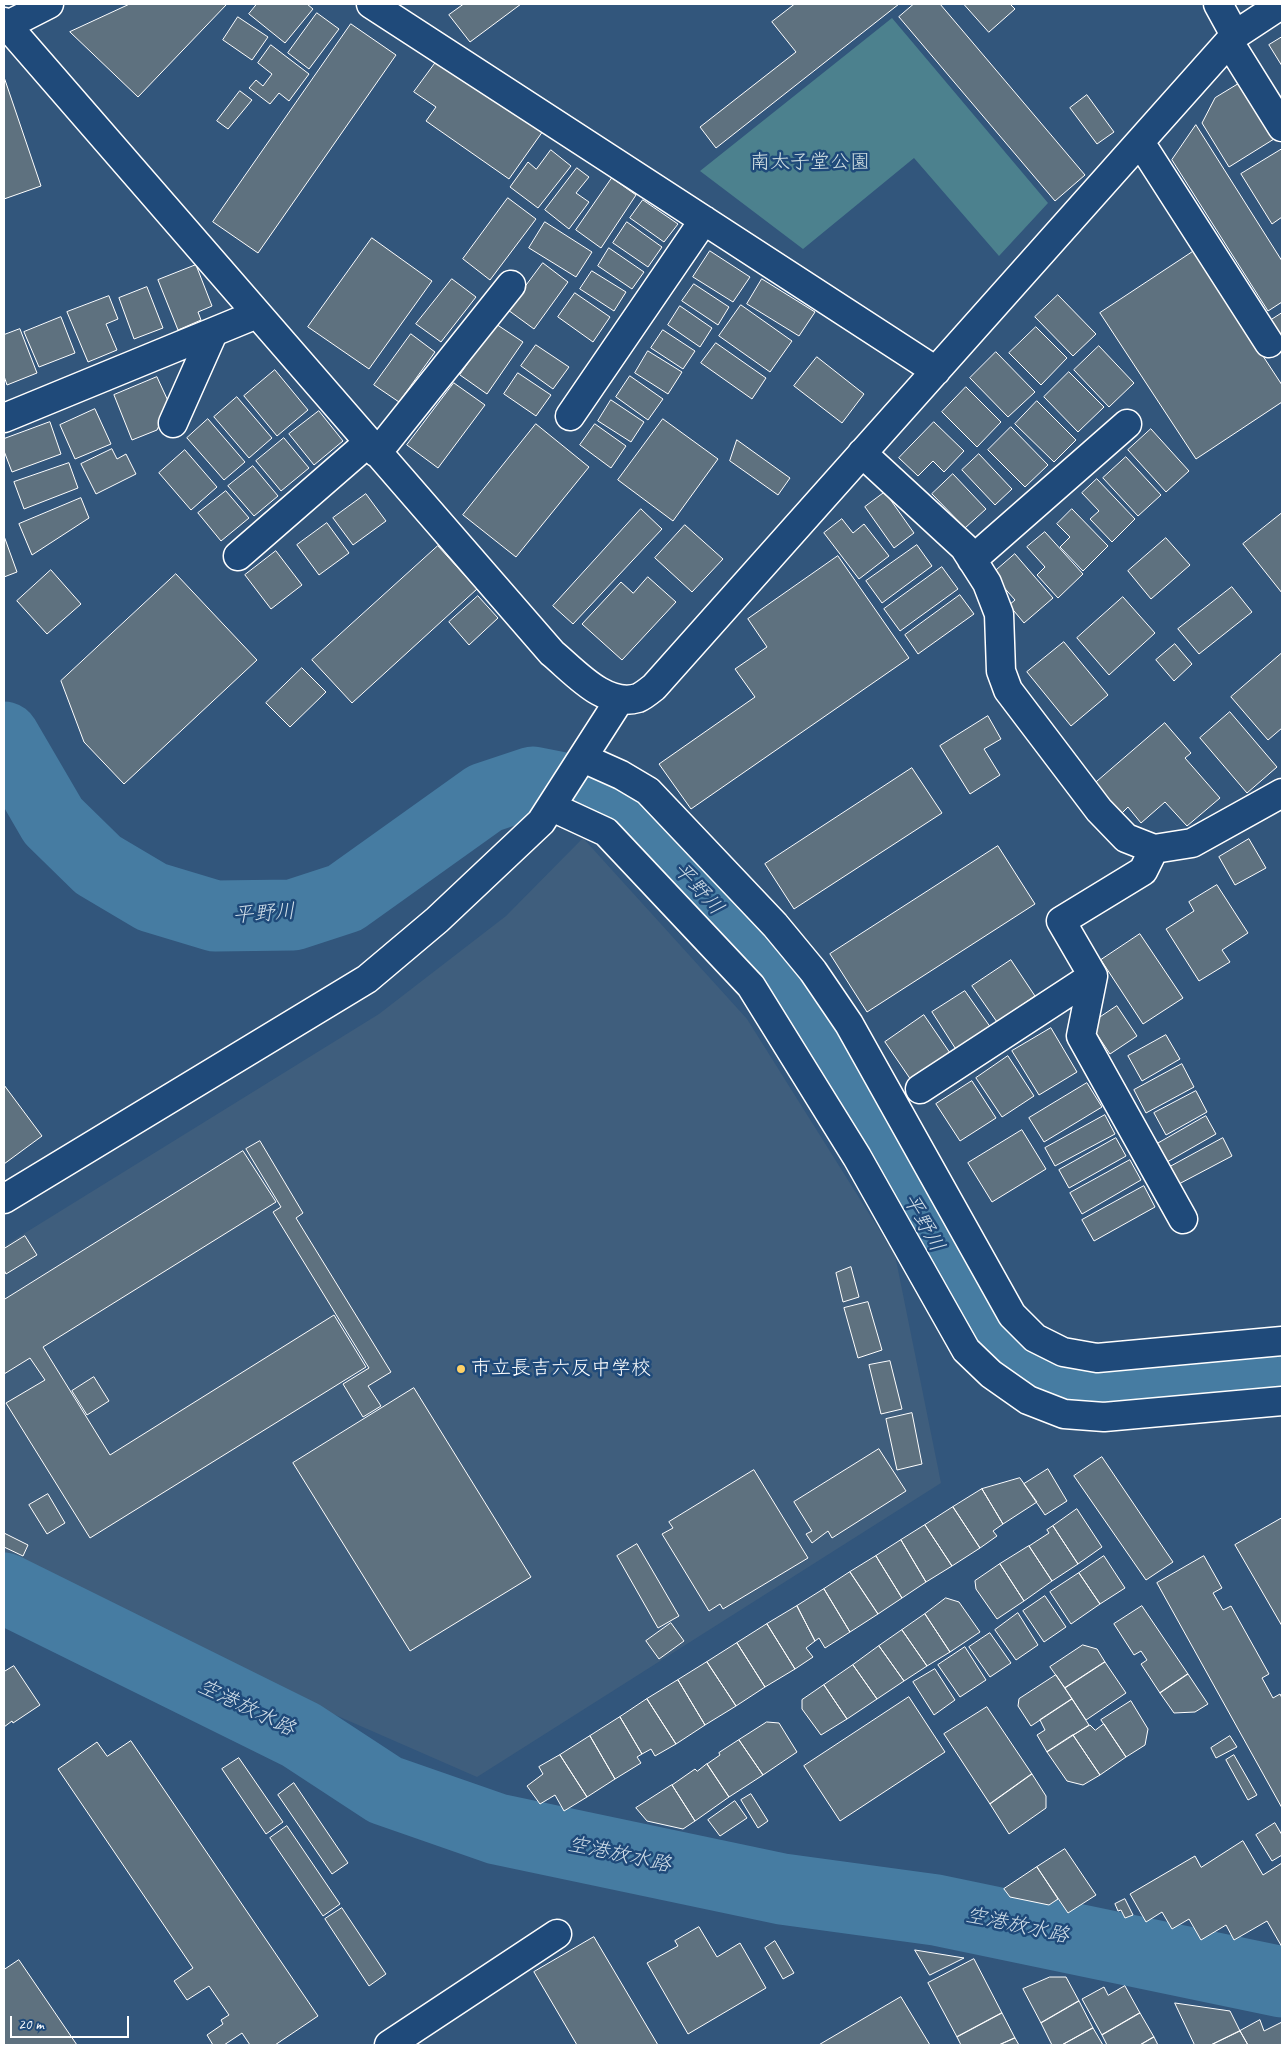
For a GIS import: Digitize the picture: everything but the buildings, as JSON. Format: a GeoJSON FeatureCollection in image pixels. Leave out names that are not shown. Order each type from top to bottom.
{"type":"FeatureCollection","features":[{"type":"Feature","properties":{"kind":"street"},"geometry":{"type":"LineString","coordinates":[[49,4],[5,25],[552,653],[586,682],[604,694],[620,699],[638,698],[654,688],[1232,38],[1282,4]]}},
{"type":"Feature","properties":{"kind":"street"},"geometry":{"type":"LineString","coordinates":[[371,4],[936,370]]}},
{"type":"Feature","properties":{"kind":"street"},"geometry":{"type":"LineString","coordinates":[[1218,4],[1232,38],[1282,127]]}},
{"type":"Feature","properties":{"kind":"street"},"geometry":{"type":"LineString","coordinates":[[1140,142],[1269,343]]}},
{"type":"Feature","properties":{"kind":"street"},"geometry":{"type":"LineString","coordinates":[[570,416],[704,220]]}},
{"type":"Feature","properties":{"kind":"street"},"geometry":{"type":"LineString","coordinates":[[238,556],[373,448],[510,285]]}},
{"type":"Feature","properties":{"kind":"street"},"geometry":{"type":"LineString","coordinates":[[4,418],[257,314]]}},
{"type":"Feature","properties":{"kind":"street"},"geometry":{"type":"LineString","coordinates":[[173,423],[213,332]]}},
{"type":"Feature","properties":{"kind":"street"},"geometry":{"type":"LineString","coordinates":[[972,560],[1127,424]]}},
{"type":"Feature","properties":{"kind":"street"},"geometry":{"type":"LineString","coordinates":[[862,453],[964,547],[987,583],[998,614],[1001,671],[1008,690],[1099,810],[1126,838],[1154,849],[1192,843],[1282,793]]}},
{"type":"Feature","properties":{"kind":"street"},"geometry":{"type":"LineString","coordinates":[[4,1200],[367,978],[437,920],[541,822],[620,699]]}},
{"type":"Feature","properties":{"kind":"street"},"geometry":{"type":"LineString","coordinates":[[583,758],[621,774],[648,792],[775,925],[813,971],[849,1024],[1012,1315],[1034,1338],[1063,1352],[1097,1358],[1282,1341]]}},
{"type":"Feature","properties":{"kind":"street"},"geometry":{"type":"LineString","coordinates":[[552,807],[606,832],[751,986],[857,1157],[966,1350],[991,1374],[1028,1400],[1064,1414],[1104,1417],[1282,1401]]}},
{"type":"Feature","properties":{"kind":"street"},"geometry":{"type":"LineString","coordinates":[[1154,849],[1143,871],[1061,921],[1093,976],[1081,1036],[1183,1219]]}},
{"type":"Feature","properties":{"kind":"street"},"geometry":{"type":"LineString","coordinates":[[920,1089],[1093,976]]}},
{"type":"Feature","properties":{"kind":"street"},"geometry":{"type":"LineString","coordinates":[[389,2045],[557,1934]]}},
{"type":"Feature","properties":{"kind":"shaded area","name":"市立長吉六反中学校"},"geometry":{"type":"Polygon","coordinates":[[[583,838],[747,1019],[895,1255],[941,1483],[477,1777],[221,1665],[4,1559],[4,1246],[379,1014],[506,916],[583,838]]]}},
{"type":"Feature","properties":{"kind":"green space","name":"南太子堂公園"},"geometry":{"type":"Polygon","coordinates":[[[892,18],[1048,203],[999,256],[914,158],[803,249],[700,171],[892,18]]]}},
{"type":"Feature","properties":{"kind":"waterway","name":"平野川"},"geometry":{"type":"LineString","coordinates":[[4,737],[53,821],[98,865],[152,897],[215,916],[293,915],[345,898],[485,798],[533,782],[594,794],[628,812],[769,968],[815,1031],[986,1334],[1014,1365],[1062,1386],[1114,1389],[1282,1373]]}},
{"type":"Feature","properties":{"kind":"waterway","name":"空港放水路"},"geometry":{"type":"LineString","coordinates":[[4,1588],[301,1735],[385,1790],[497,1829],[782,1889],[936,1910],[1282,1982]]}},
{"type":"Feature","properties":{"kind":"place","name":"市立長吉六反中学校"},"geometry":{"type":"Point","coordinates":[461,1369]}}]}
